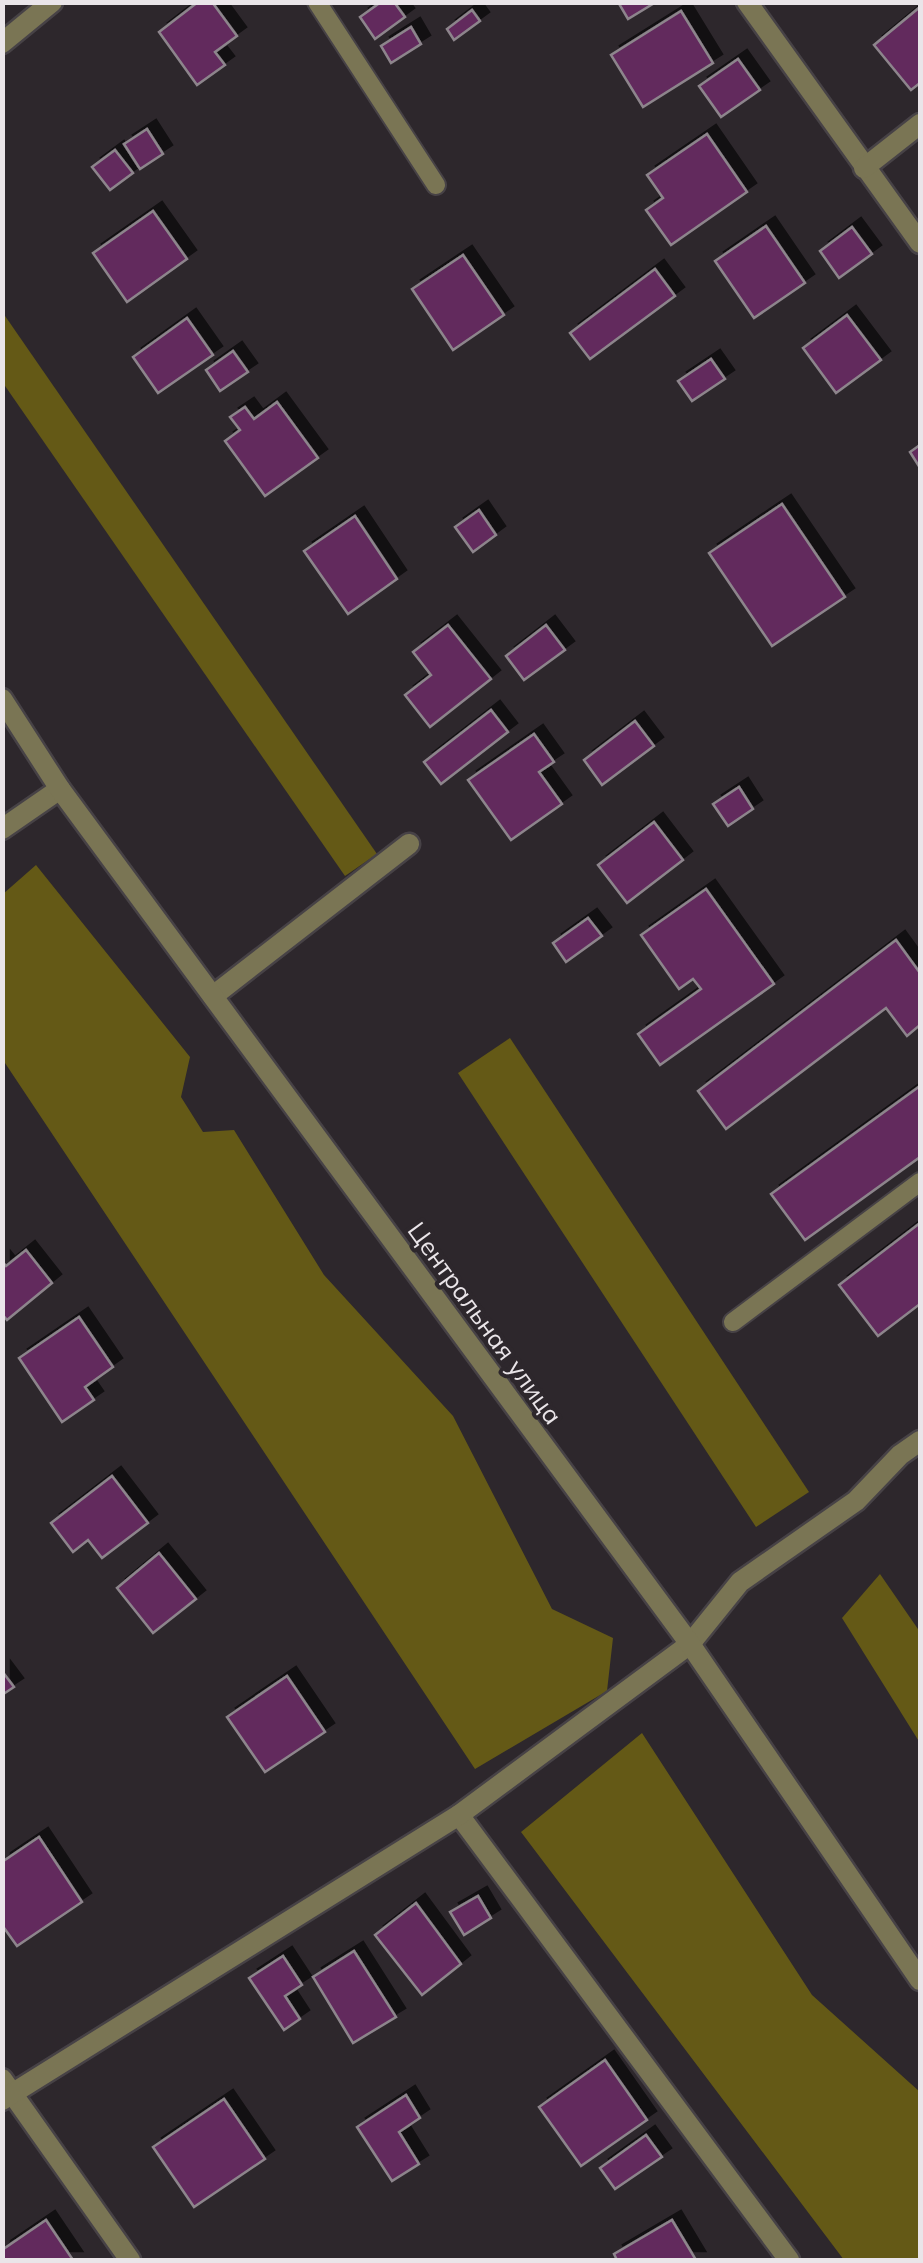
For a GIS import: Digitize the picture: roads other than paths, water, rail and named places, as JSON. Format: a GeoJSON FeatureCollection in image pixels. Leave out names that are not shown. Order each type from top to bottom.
{"type":"FeatureCollection","features":[{"type":"Feature","properties":{"kind":"street"},"geometry":{"type":"LineString","coordinates":[[2,44],[52,2]]}},
{"type":"Feature","properties":{"kind":"street"},"geometry":{"type":"LineString","coordinates":[[747,2],[864,168],[918,235]]}},
{"type":"Feature","properties":{"kind":"street"},"geometry":{"type":"LineString","coordinates":[[864,168],[920,124]]}},
{"type":"Feature","properties":{"kind":"street","name":"Центральная улица"},"geometry":{"type":"LineString","coordinates":[[2,699],[60,789],[690,1644],[920,1980]]}},
{"type":"Feature","properties":{"kind":"street"},"geometry":{"type":"LineString","coordinates":[[2,829],[60,789]]}},
{"type":"Feature","properties":{"kind":"street"},"geometry":{"type":"LineString","coordinates":[[213,996],[409,844]]}},
{"type":"Feature","properties":{"kind":"street"},"geometry":{"type":"LineString","coordinates":[[130,2260],[6,2091],[459,1815],[690,1644],[740,1582],[856,1501],[900,1455],[920,1441]]}},
{"type":"Feature","properties":{"kind":"street"},"geometry":{"type":"LineString","coordinates":[[459,1815],[789,2260]]}},
{"type":"Feature","properties":{"kind":"lane"},"geometry":{"type":"LineString","coordinates":[[316,2],[436,185]]}},
{"type":"Feature","properties":{"kind":"lane"},"geometry":{"type":"LineString","coordinates":[[734,1322],[920,1182]]}}]}
